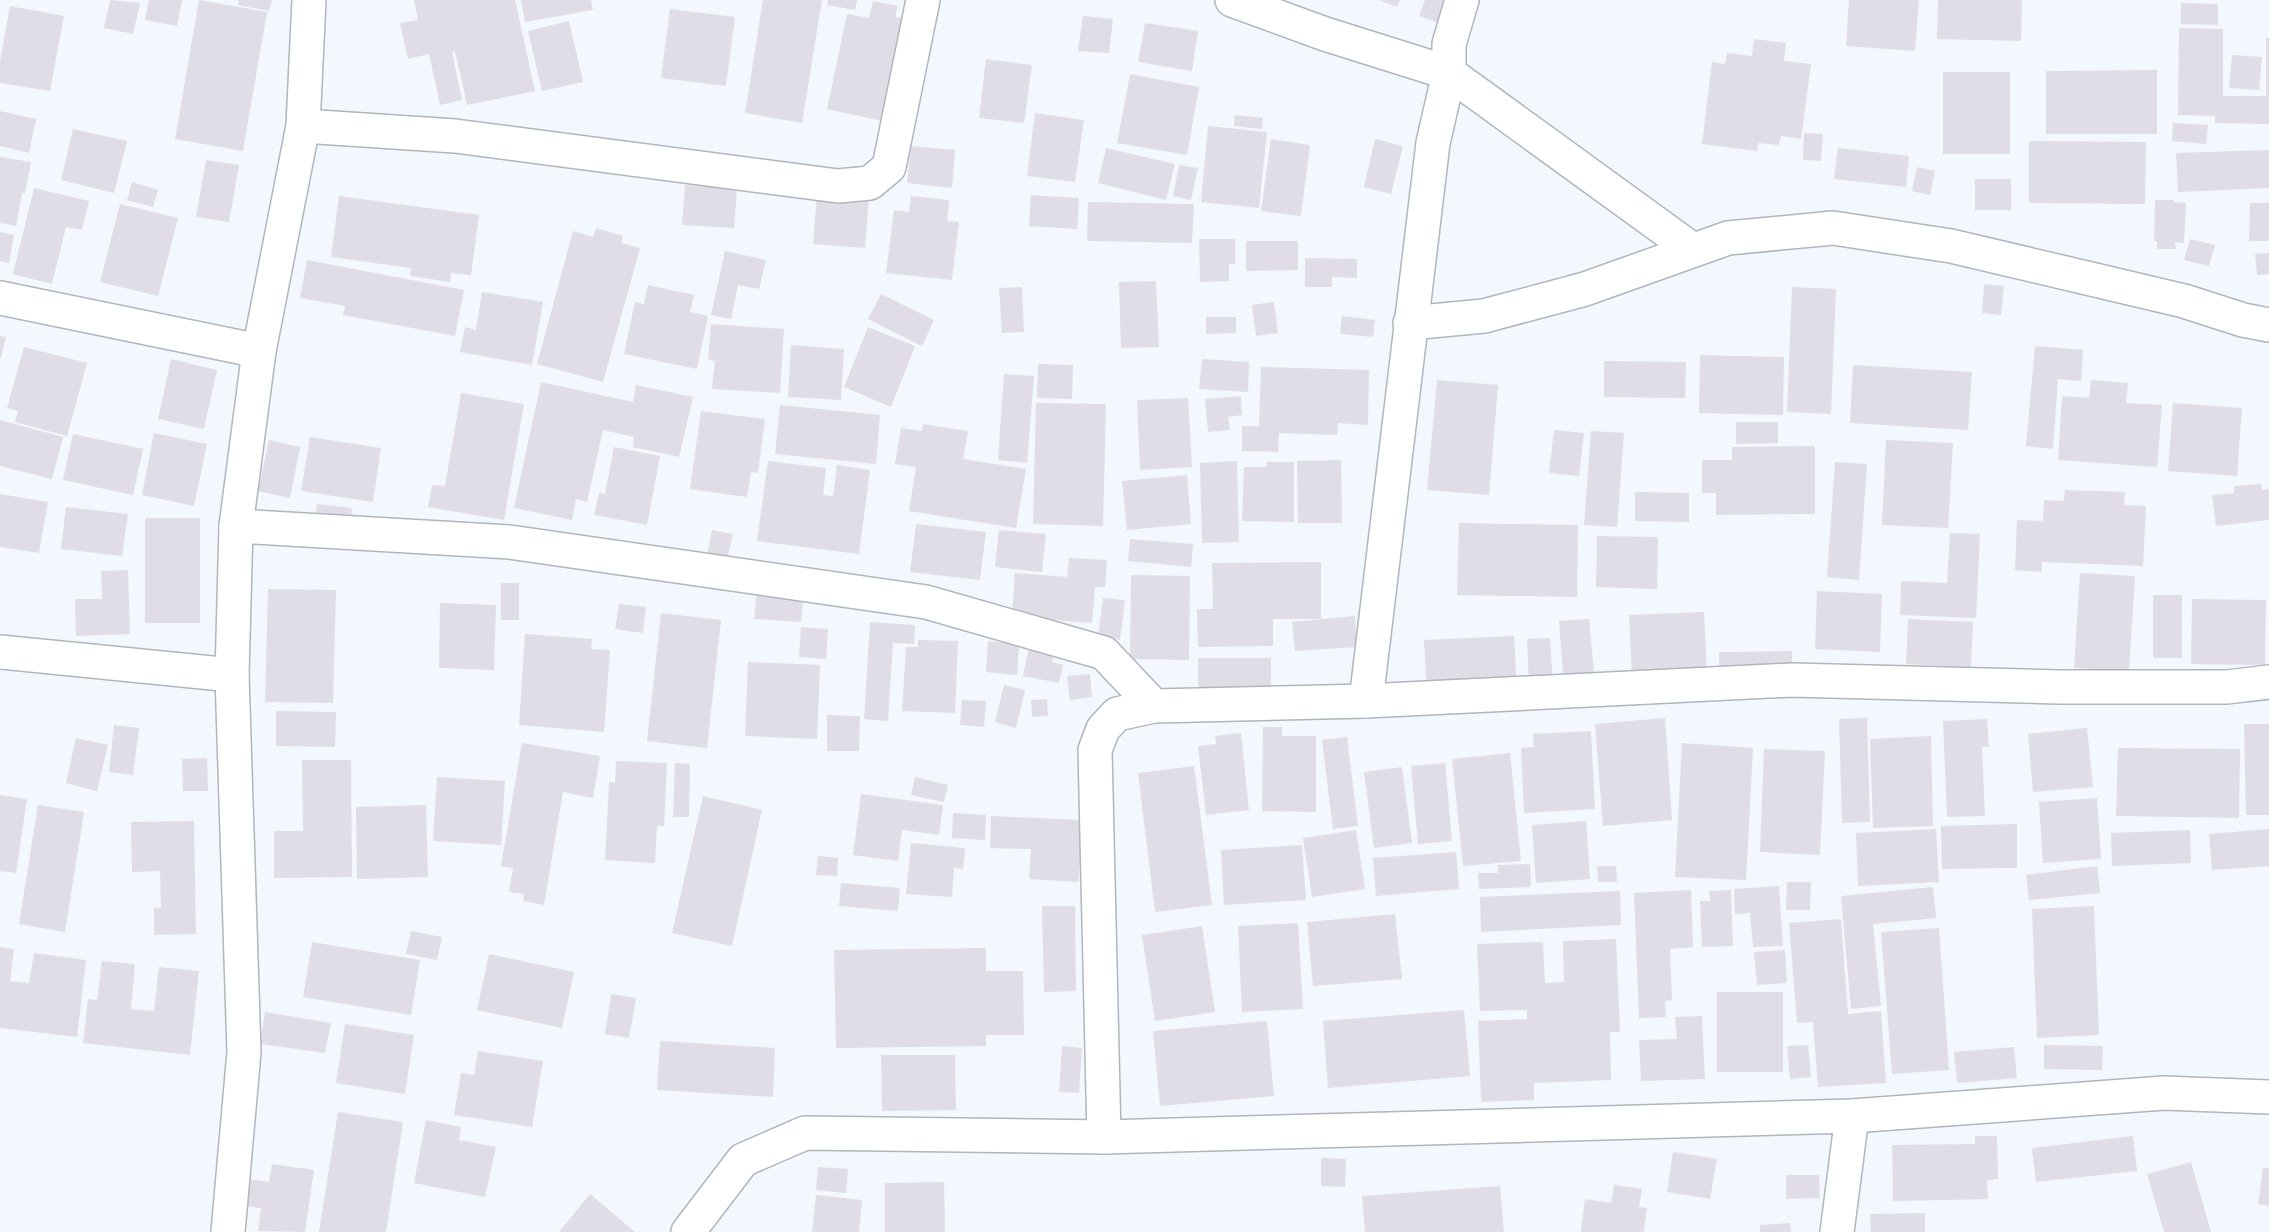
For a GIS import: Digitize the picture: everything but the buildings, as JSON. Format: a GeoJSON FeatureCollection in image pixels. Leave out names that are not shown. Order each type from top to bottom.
{"type":"FeatureCollection","features":[{"type":"Feature","properties":{"kind":"street"},"geometry":{"type":"LineString","coordinates":[[228,1232],[244,1052],[232,675],[236,526],[259,351],[303,126],[309,0]]}},
{"type":"Feature","properties":{"kind":"street"},"geometry":{"type":"LineString","coordinates":[[303,126],[455,136],[838,186],[870,183],[889,167],[923,0]]}},
{"type":"Feature","properties":{"kind":"street"},"geometry":{"type":"LineString","coordinates":[[1232,0],[1326,34],[1449,73],[1693,250]]}},
{"type":"Feature","properties":{"kind":"street"},"geometry":{"type":"LineString","coordinates":[[1366,701],[1433,143],[1449,73],[1449,44],[1462,0]]}},
{"type":"Feature","properties":{"kind":"street"},"geometry":{"type":"LineString","coordinates":[[1410,323],[1484,316],[1585,289],[1728,238],[1833,228],[1952,246],[2184,301],[2243,320],[2269,325]]}},
{"type":"Feature","properties":{"kind":"street"},"geometry":{"type":"LineString","coordinates":[[0,298],[259,351]]}},
{"type":"Feature","properties":{"kind":"street"},"geometry":{"type":"LineString","coordinates":[[236,526],[510,542],[926,602],[1104,653],[1154,706]]}},
{"type":"Feature","properties":{"kind":"street"},"geometry":{"type":"LineString","coordinates":[[0,652],[232,675]]}},
{"type":"Feature","properties":{"kind":"street"},"geometry":{"type":"LineString","coordinates":[[1104,1137],[1095,750],[1104,729],[1118,714],[1154,706],[1366,701],[1792,681],[2059,687],[2228,687],[2269,682]]}},
{"type":"Feature","properties":{"kind":"street"},"geometry":{"type":"LineString","coordinates":[[688,1232],[743,1160],[805,1133],[1104,1137],[1852,1116],[2164,1093],[2269,1097]]}},
{"type":"Feature","properties":{"kind":"street"},"geometry":{"type":"LineString","coordinates":[[1837,1232],[1852,1116]]}}]}
